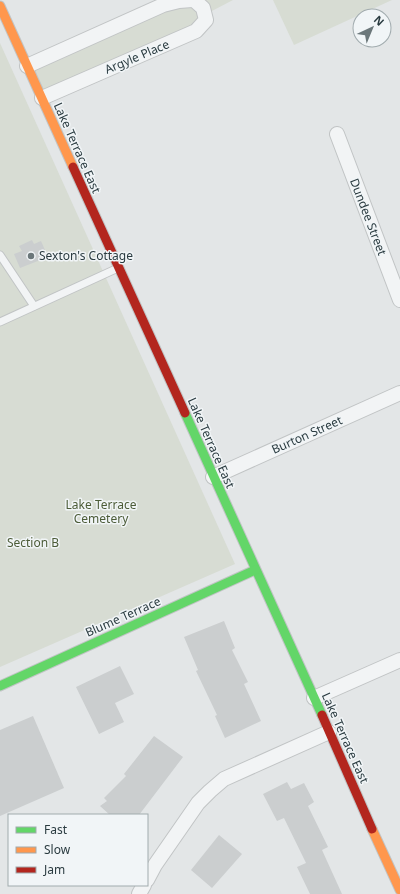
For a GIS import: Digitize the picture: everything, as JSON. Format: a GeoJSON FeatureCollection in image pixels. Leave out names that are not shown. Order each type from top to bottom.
{"type":"FeatureCollection","features":[{"type":"Feature","properties":{"kind":"street","name":"Argyle Place"},"geometry":{"type":"LineString","coordinates":[[27,66],[163,5],[179,1],[193,0],[203,8],[206,20],[196,31],[42,98]]}},
{"type":"Feature","properties":{"kind":"street","name":"Lake Terrace East"},"geometry":{"type":"LineString","coordinates":[[0,6],[400,890]]}},
{"type":"Feature","properties":{"kind":"street","name":"Dundee Street"},"geometry":{"type":"LineString","coordinates":[[337,134],[400,300]]}},
{"type":"Feature","properties":{"kind":"street","name":"Burton Street"},"geometry":{"type":"LineString","coordinates":[[213,478],[400,393]]}},
{"type":"Feature","properties":{"kind":"street","name":"Blume Terrace"},"geometry":{"type":"LineString","coordinates":[[0,686],[255,570]]}},
{"type":"Feature","properties":{"kind":"street"},"geometry":{"type":"LineString","coordinates":[[314,698],[400,660]]}},
{"type":"Feature","properties":{"kind":"street"},"geometry":{"type":"LineString","coordinates":[[148,878],[155,865],[198,803],[224,779],[329,732]]}},
{"type":"Feature","properties":{"kind":"lane"},"geometry":{"type":"LineString","coordinates":[[0,255],[34,306]]}},
{"type":"Feature","properties":{"kind":"lane"},"geometry":{"type":"LineString","coordinates":[[0,322],[118,268]]}},
{"type":"Feature","properties":{"kind":"green space"},"geometry":{"type":"Polygon","coordinates":[[[204,0],[233,0],[210,12],[204,0]]]}},
{"type":"Feature","properties":{"kind":"green space"},"geometry":{"type":"Polygon","coordinates":[[[273,0],[392,0],[375,8],[352,8],[352,18],[294,45],[273,0]]]}},
{"type":"Feature","properties":{"kind":"green space"},"geometry":{"type":"Polygon","coordinates":[[[192,3],[202,19],[194,28],[43,93],[31,69],[166,9],[192,3]]]}},
{"type":"Feature","properties":{"kind":"green space","name":"Lake Terrace Cemetery"},"geometry":{"type":"Polygon","coordinates":[[[0,43],[235,564],[0,667],[0,43]]]}},
{"type":"Feature","properties":{"kind":"building","name":"Sexton's Cottage"},"geometry":{"type":"Polygon","coordinates":[[[32,240],[34,244],[41,241],[48,257],[20,268],[14,254],[22,251],[19,246],[32,240]]]}},
{"type":"Feature","properties":{"kind":"building"},"geometry":{"type":"Polygon","coordinates":[[[224,621],[235,648],[232,650],[248,682],[244,684],[261,721],[225,738],[215,716],[217,715],[196,671],[198,670],[184,637],[224,621]]]}},
{"type":"Feature","properties":{"kind":"building"},"geometry":{"type":"Polygon","coordinates":[[[120,666],[134,694],[115,703],[124,722],[99,734],[76,687],[120,666]]]}},
{"type":"Feature","properties":{"kind":"building"},"geometry":{"type":"Polygon","coordinates":[[[33,716],[64,788],[0,816],[0,730],[33,716]]]}},
{"type":"Feature","properties":{"kind":"building"},"geometry":{"type":"Polygon","coordinates":[[[154,736],[183,757],[140,814],[109,814],[100,806],[107,801],[104,798],[126,776],[124,774],[154,736]]]}},
{"type":"Feature","properties":{"kind":"building"},"geometry":{"type":"Polygon","coordinates":[[[287,782],[291,789],[304,783],[314,802],[308,806],[328,847],[322,850],[342,894],[310,894],[297,867],[306,863],[284,818],[277,821],[263,794],[287,782]]]}},
{"type":"Feature","properties":{"kind":"building"},"geometry":{"type":"Polygon","coordinates":[[[219,835],[242,854],[212,888],[191,870],[219,835]]]}},
{"type":"Feature","properties":{"kind":"traffic: fast"},"geometry":{"type":"LineString","coordinates":[[185,413],[322,715]]}},
{"type":"Feature","properties":{"kind":"traffic: fast"},"geometry":{"type":"LineString","coordinates":[[0,686],[255,570]]}},
{"type":"Feature","properties":{"kind":"traffic: slow"},"geometry":{"type":"LineString","coordinates":[[0,6],[73,167]]}},
{"type":"Feature","properties":{"kind":"traffic: slow"},"geometry":{"type":"LineString","coordinates":[[372,829],[400,890]]}},
{"type":"Feature","properties":{"kind":"traffic: jam"},"geometry":{"type":"LineString","coordinates":[[73,167],[185,413]]}},
{"type":"Feature","properties":{"kind":"traffic: jam"},"geometry":{"type":"LineString","coordinates":[[322,715],[372,829]]}},
{"type":"Feature","properties":{"kind":"place","name":"Sexton's Cottage"},"geometry":{"type":"Point","coordinates":[31,256]}},
{"type":"Feature","properties":{"kind":"park label","name":"Section B"},"geometry":{"type":"Point","coordinates":[33,543]}}]}
